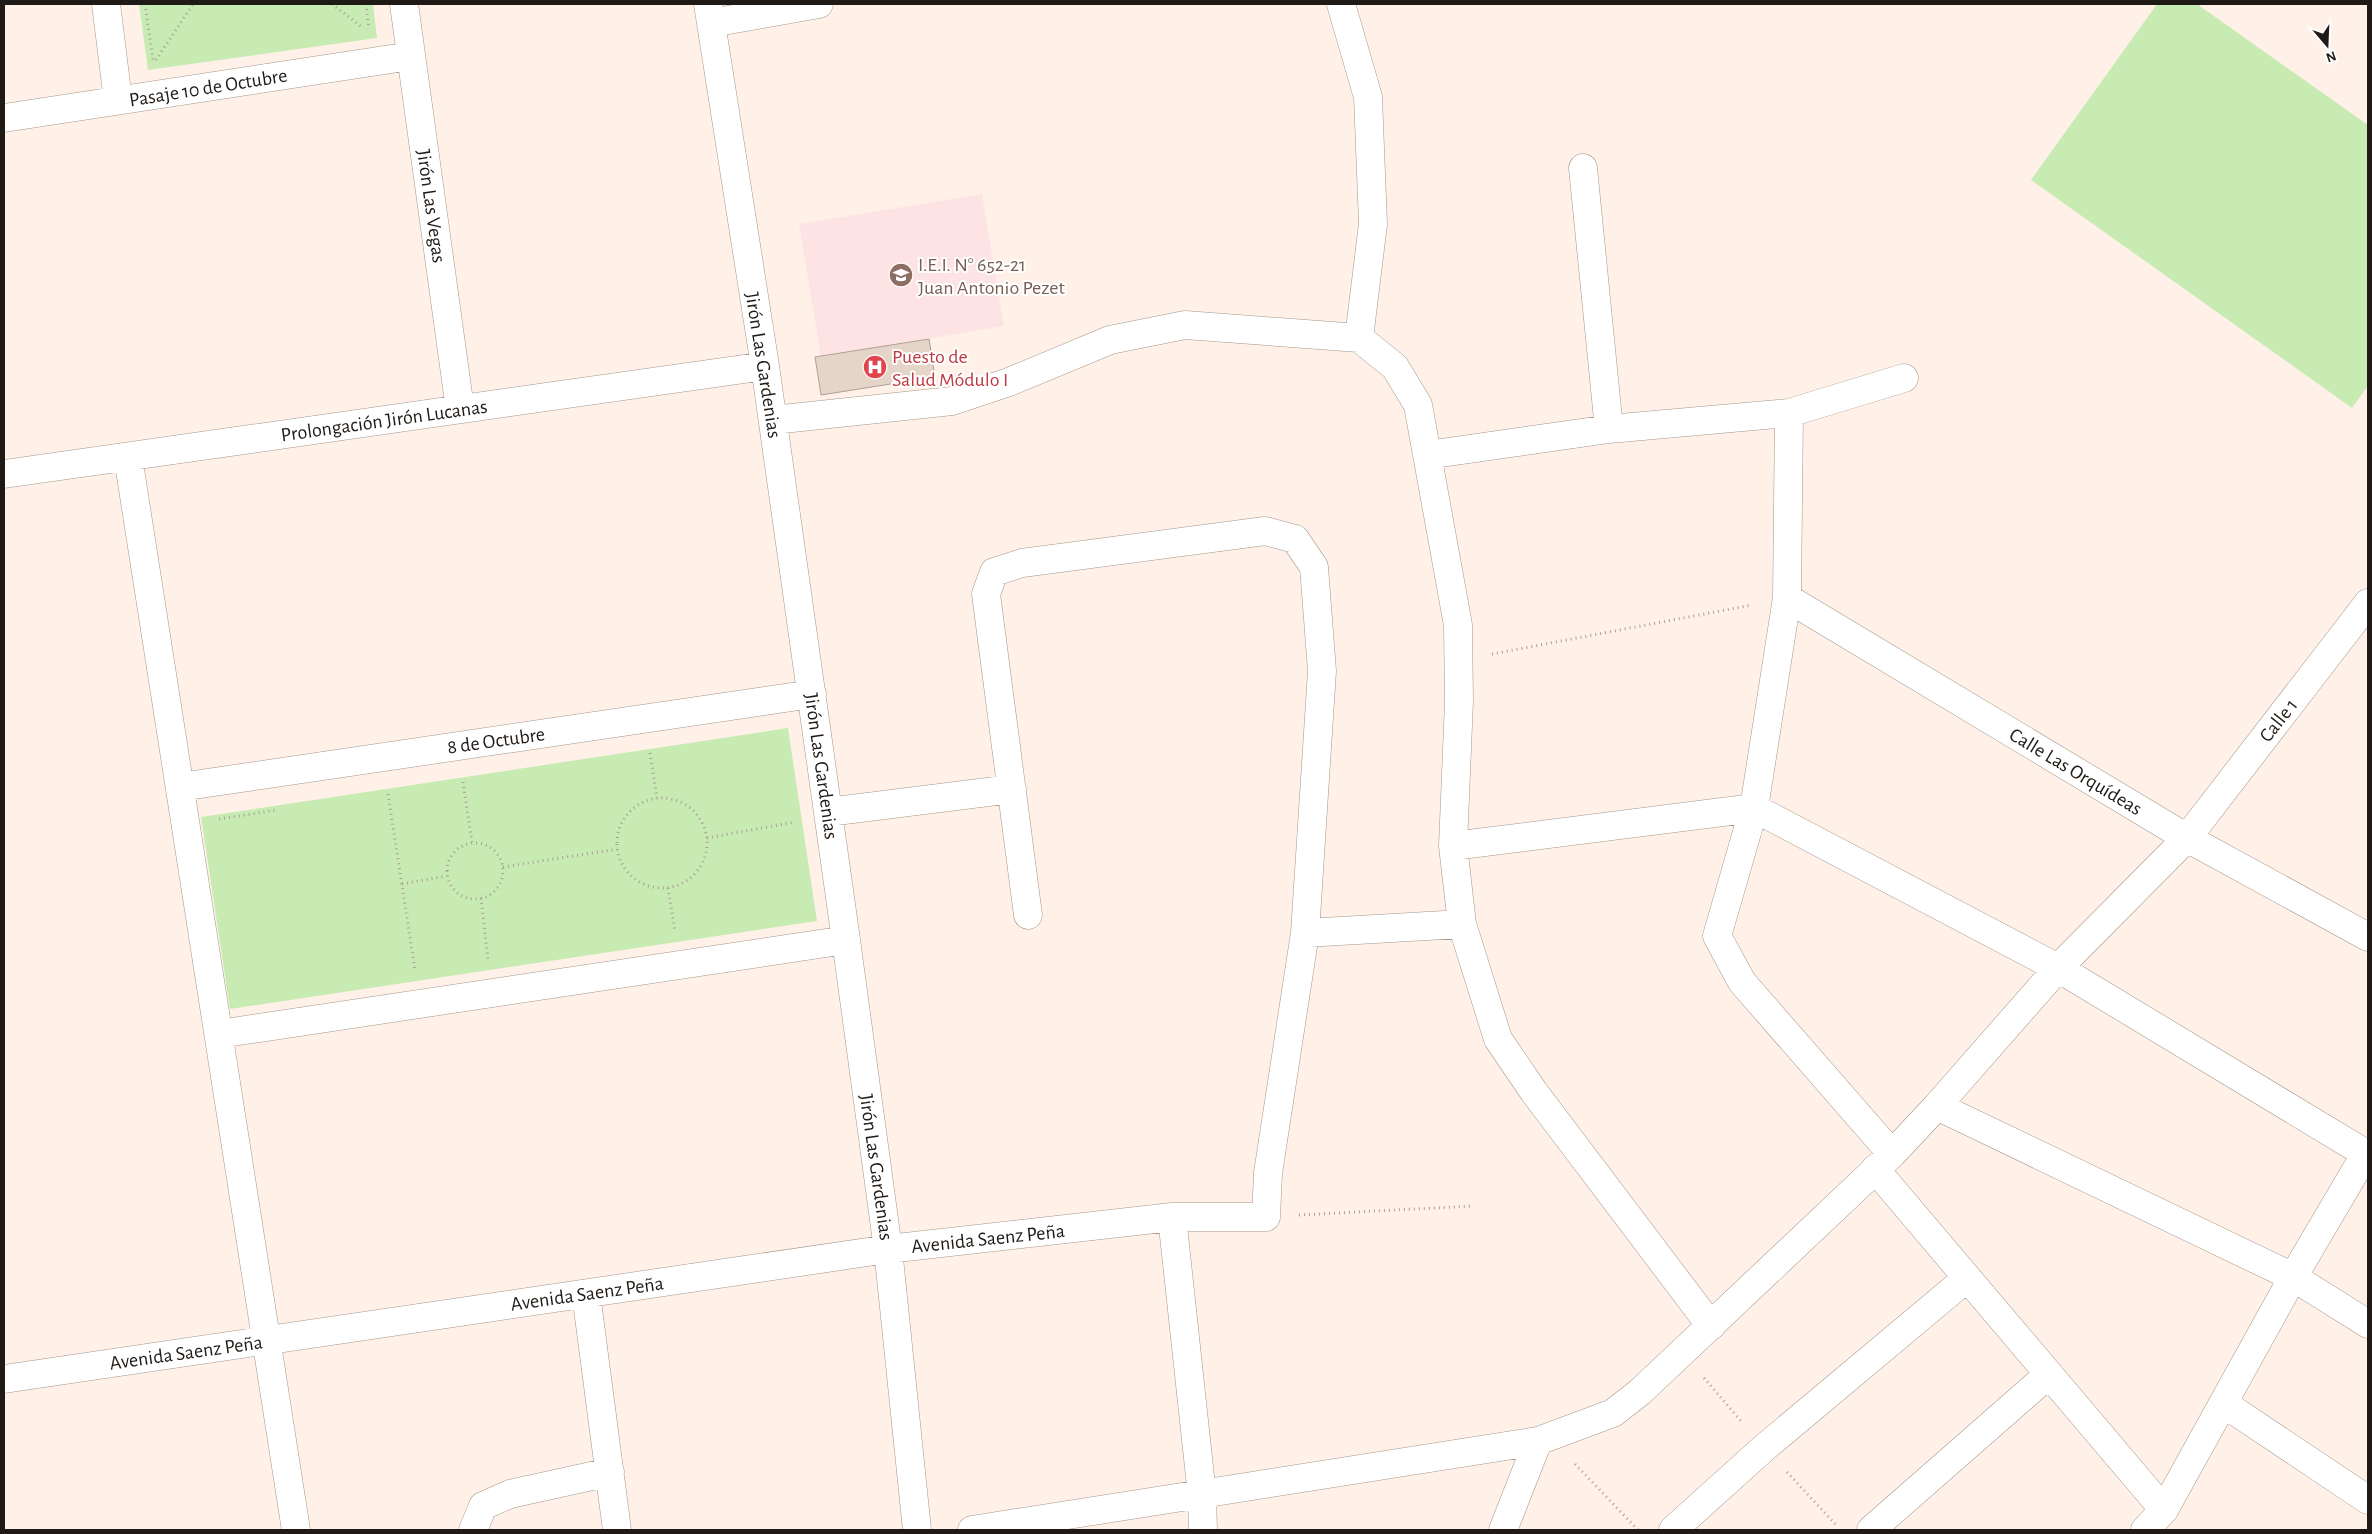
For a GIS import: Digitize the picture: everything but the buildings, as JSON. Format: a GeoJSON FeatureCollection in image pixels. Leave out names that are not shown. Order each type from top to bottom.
{"type":"FeatureCollection","features":[{"type":"Feature","properties":{"kind":"street"},"geometry":{"type":"LineString","coordinates":[[106,4],[118,100]]}},
{"type":"Feature","properties":{"kind":"street","name":"Jirón Las Vegas"},"geometry":{"type":"LineString","coordinates":[[404,4],[460,409]]}},
{"type":"Feature","properties":{"kind":"street"},"geometry":{"type":"LineString","coordinates":[[710,13],[819,4]]}},
{"type":"Feature","properties":{"kind":"street"},"geometry":{"type":"LineString","coordinates":[[1341,4],[1368,98],[1373,224],[1359,338]]}},
{"type":"Feature","properties":{"kind":"street","name":"Jirón Las Gardenias"},"geometry":{"type":"LineString","coordinates":[[710,13],[773,420],[846,940],[888,1250],[918,1530]]}},
{"type":"Feature","properties":{"kind":"street","name":"Pasaje 10 de Octubre"},"geometry":{"type":"LineString","coordinates":[[4,118],[411,56]]}},
{"type":"Feature","properties":{"kind":"street"},"geometry":{"type":"LineString","coordinates":[[1583,168],[1609,428]]}},
{"type":"Feature","properties":{"kind":"street"},"geometry":{"type":"LineString","coordinates":[[773,420],[952,401],[1009,382],[1110,340],[1185,324],[1359,338],[1395,367],[1418,405],[1458,625],[1459,660],[1453,846],[1462,924],[1498,1040],[1534,1092],[1711,1326]]}},
{"type":"Feature","properties":{"kind":"street","name":"Prolongación Jirón Lucanas"},"geometry":{"type":"LineString","coordinates":[[4,474],[765,366]]}},
{"type":"Feature","properties":{"kind":"street"},"geometry":{"type":"LineString","coordinates":[[1427,455],[1609,428],[1789,414],[1904,378]]}},
{"type":"Feature","properties":{"kind":"street"},"geometry":{"type":"LineString","coordinates":[[1789,414],[1787,598],[1754,808],[1717,936],[1742,982],[1883,1162],[1967,1278],[2164,1510]]}},
{"type":"Feature","properties":{"kind":"street"},"geometry":{"type":"LineString","coordinates":[[128,457],[296,1530]]}},
{"type":"Feature","properties":{"kind":"street"},"geometry":{"type":"LineString","coordinates":[[1028,916],[986,594],[994,572],[1022,563],[1265,531],[1295,539],[1314,567],[1322,671],[1305,933],[1268,1173],[1266,1216]]}},
{"type":"Feature","properties":{"kind":"street","name":"Calle Las Orquídeas"},"geometry":{"type":"LineString","coordinates":[[1787,598],[2187,838],[2368,937]]}},
{"type":"Feature","properties":{"kind":"street","name":"Calle 1"},"geometry":{"type":"LineString","coordinates":[[972,1530],[1202,1495],[1544,1439],[1613,1413],[1640,1392],[1711,1326],[1883,1162],[1937,1106],[2058,968],[2187,838],[2368,603]]}},
{"type":"Feature","properties":{"kind":"street","name":"8 de Octubre"},"geometry":{"type":"LineString","coordinates":[[180,786],[812,694]]}},
{"type":"Feature","properties":{"kind":"street"},"geometry":{"type":"LineString","coordinates":[[828,812],[1012,789]]}},
{"type":"Feature","properties":{"kind":"street"},"geometry":{"type":"LineString","coordinates":[[1453,846],[1754,808],[2058,968],[2367,1154],[2292,1277],[2164,1510],[2145,1530]]}},
{"type":"Feature","properties":{"kind":"street"},"geometry":{"type":"LineString","coordinates":[[1305,933],[1462,924]]}},
{"type":"Feature","properties":{"kind":"street"},"geometry":{"type":"LineString","coordinates":[[219,1034],[846,940]]}},
{"type":"Feature","properties":{"kind":"street"},"geometry":{"type":"LineString","coordinates":[[1937,1106],[2292,1277],[2368,1324]]}},
{"type":"Feature","properties":{"kind":"street","name":"Avenida Saenz Peña"},"geometry":{"type":"LineString","coordinates":[[4,1379],[888,1250],[1172,1217],[1266,1216]]}},
{"type":"Feature","properties":{"kind":"street"},"geometry":{"type":"LineString","coordinates":[[1172,1217],[1202,1495],[1203,1530]]}},
{"type":"Feature","properties":{"kind":"street"},"geometry":{"type":"LineString","coordinates":[[1673,1530],[1764,1448],[1967,1278]]}},
{"type":"Feature","properties":{"kind":"street"},"geometry":{"type":"LineString","coordinates":[[586,1294],[617,1530]]}},
{"type":"Feature","properties":{"kind":"street"},"geometry":{"type":"LineString","coordinates":[[1871,1530],[2049,1374]]}},
{"type":"Feature","properties":{"kind":"street"},"geometry":{"type":"LineString","coordinates":[[2223,1403],[2368,1500]]}},
{"type":"Feature","properties":{"kind":"street"},"geometry":{"type":"LineString","coordinates":[[1503,1530],[1544,1439]]}},
{"type":"Feature","properties":{"kind":"street"},"geometry":{"type":"LineString","coordinates":[[473,1530],[483,1506],[510,1494],[610,1472]]}},
{"type":"Feature","properties":{"kind":"path"},"geometry":{"type":"LineString","coordinates":[[118,100],[153,64],[193,4]]}},
{"type":"Feature","properties":{"kind":"path"},"geometry":{"type":"LineString","coordinates":[[366,4],[370,32]]}},
{"type":"Feature","properties":{"kind":"path"},"geometry":{"type":"LineString","coordinates":[[1459,660],[1787,598]]}},
{"type":"Feature","properties":{"kind":"path"},"geometry":{"type":"LineString","coordinates":[[640,755],[659,752]]}},
{"type":"Feature","properties":{"kind":"path"},"geometry":{"type":"LineString","coordinates":[[650,753],[657,798]]}},
{"type":"Feature","properties":{"kind":"path"},"geometry":{"type":"LineString","coordinates":[[454,783],[473,780]]}},
{"type":"Feature","properties":{"kind":"path"},"geometry":{"type":"LineString","coordinates":[[463,782],[472,842]]}},
{"type":"Feature","properties":{"kind":"path"},"geometry":{"type":"LineString","coordinates":[[379,795],[398,792]]}},
{"type":"Feature","properties":{"kind":"path"},"geometry":{"type":"LineString","coordinates":[[388,794],[416,976]]}},
{"type":"Feature","properties":{"kind":"path"},"geometry":{"type":"LineString","coordinates":[[657,798],[672,799],[687,805],[698,815],[707,838],[704,860],[696,873],[683,883],[668,888],[654,888],[641,883],[629,875],[621,863],[617,849],[620,829],[631,811],[643,802],[657,798]]}},
{"type":"Feature","properties":{"kind":"path"},"geometry":{"type":"LineString","coordinates":[[218,819],[284,809]]}},
{"type":"Feature","properties":{"kind":"path"},"geometry":{"type":"LineString","coordinates":[[794,812],[797,831]]}},
{"type":"Feature","properties":{"kind":"path"},"geometry":{"type":"LineString","coordinates":[[707,838],[796,822]]}},
{"type":"Feature","properties":{"kind":"path"},"geometry":{"type":"LineString","coordinates":[[472,842],[490,846],[497,853],[503,866],[502,880],[497,889],[490,895],[472,900],[455,892],[446,876],[449,858],[462,845],[472,842]]}},
{"type":"Feature","properties":{"kind":"path"},"geometry":{"type":"LineString","coordinates":[[503,866],[617,849]]}},
{"type":"Feature","properties":{"kind":"path"},"geometry":{"type":"LineString","coordinates":[[402,884],[446,876]]}},
{"type":"Feature","properties":{"kind":"path"},"geometry":{"type":"LineString","coordinates":[[668,888],[676,936]]}},
{"type":"Feature","properties":{"kind":"path"},"geometry":{"type":"LineString","coordinates":[[481,898],[489,965]]}},
{"type":"Feature","properties":{"kind":"path"},"geometry":{"type":"LineString","coordinates":[[1266,1216],[1472,1206]]}},
{"type":"Feature","properties":{"kind":"path"},"geometry":{"type":"LineString","coordinates":[[1544,1439],[1638,1530]]}},
{"type":"Feature","properties":{"kind":"shaded area","name":"I.E.I. N° 652-21 Juan Antonio Pezet"},"geometry":{"type":"Polygon","coordinates":[[[982,194],[1004,326],[821,357],[799,224],[982,194]]]}},
{"type":"Feature","properties":{"kind":"green space"},"geometry":{"type":"Polygon","coordinates":[[[139,4],[373,4],[377,38],[148,70],[139,4]]]}},
{"type":"Feature","properties":{"kind":"green space"},"geometry":{"type":"Polygon","coordinates":[[[2157,4],[2197,4],[2368,125],[2368,386],[2352,408],[2031,180],[2157,4]]]}},
{"type":"Feature","properties":{"kind":"green space"},"geometry":{"type":"Polygon","coordinates":[[[788,728],[817,921],[230,1009],[201,817],[788,728]]]}},
{"type":"Feature","properties":{"kind":"place","name":"I.E.I. N° 652-21 Juan Antonio Pezet"},"geometry":{"type":"Point","coordinates":[901,275]}},
{"type":"Feature","properties":{"kind":"place","name":"Puesto de Salud Módulo I"},"geometry":{"type":"Point","coordinates":[875,367]}}]}
